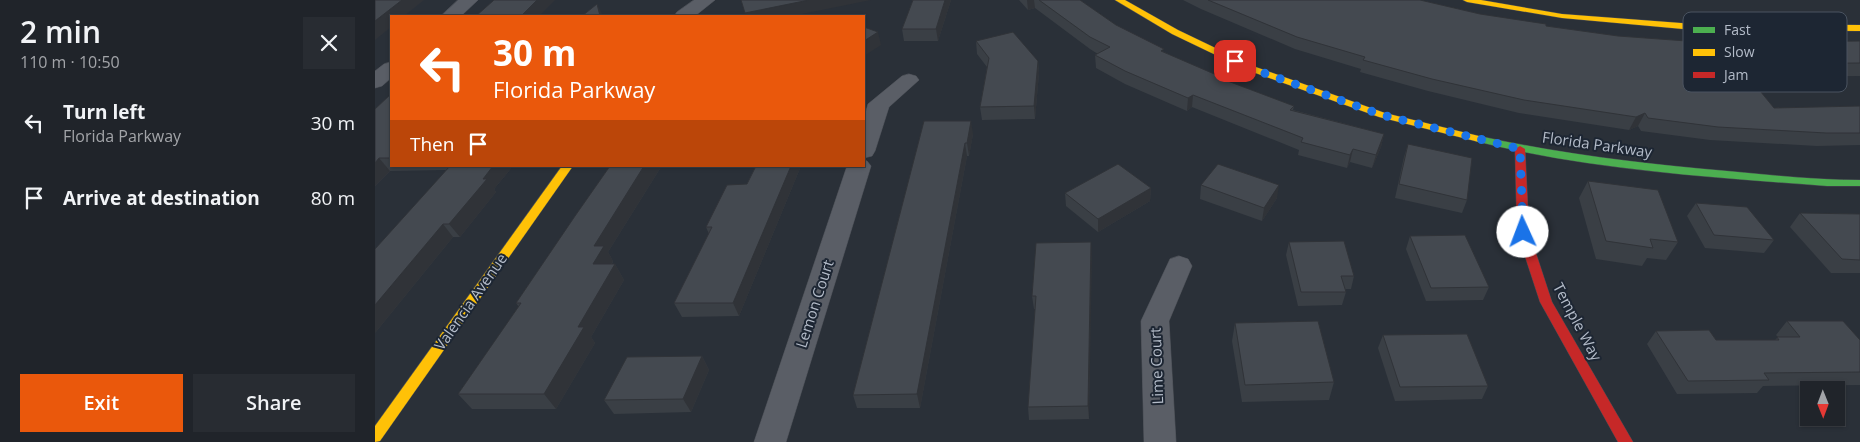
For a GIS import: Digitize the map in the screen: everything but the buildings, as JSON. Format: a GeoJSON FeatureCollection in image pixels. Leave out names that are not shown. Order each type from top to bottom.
{"type":"FeatureCollection","features":[{"type":"Feature","properties":{"kind":"street"},"geometry":{"type":"LineString","coordinates":[[451,15],[469,0]]}},
{"type":"Feature","properties":{"kind":"street"},"geometry":{"type":"LineString","coordinates":[[684,15],[706,0]]}},
{"type":"Feature","properties":{"kind":"street","name":"Florida Parkway"},"geometry":{"type":"LineString","coordinates":[[1119,0],[1175,32],[1250,68],[1382,115],[1520,149],[1626,166],[1827,184],[1860,183]]}},
{"type":"Feature","properties":{"kind":"street"},"geometry":{"type":"LineString","coordinates":[[1467,0],[1562,16],[1683,26]]}},
{"type":"Feature","properties":{"kind":"street"},"geometry":{"type":"LineString","coordinates":[[1847,28],[1860,28]]}},
{"type":"Feature","properties":{"kind":"street"},"geometry":{"type":"LineString","coordinates":[[375,82],[390,69]]}},
{"type":"Feature","properties":{"kind":"street"},"geometry":{"type":"LineString","coordinates":[[865,148],[879,104],[909,80]]}},
{"type":"Feature","properties":{"kind":"street","name":"Temple Way"},"geometry":{"type":"LineString","coordinates":[[1520,149],[1523,232],[1546,302],[1626,442]]}},
{"type":"Feature","properties":{"kind":"street","name":"Valencia Avenue"},"geometry":{"type":"LineString","coordinates":[[375,437],[567,167]]}},
{"type":"Feature","properties":{"kind":"street","name":"Lemon Court"},"geometry":{"type":"LineString","coordinates":[[770,442],[859,167]]}},
{"type":"Feature","properties":{"kind":"street","name":"Lime Court"},"geometry":{"type":"LineString","coordinates":[[1160,442],[1155,321],[1179,266]]}},
{"type":"Feature","properties":{"kind":"traffic: fast"},"geometry":{"type":"LineString","coordinates":[[1479,139],[1522,149],[1608,163],[1827,183],[1860,183]]}},
{"type":"Feature","properties":{"kind":"traffic: slow"},"geometry":{"type":"LineString","coordinates":[[1119,0],[1175,32],[1250,68],[1382,115],[1479,139]]}},
{"type":"Feature","properties":{"kind":"traffic: slow"},"geometry":{"type":"LineString","coordinates":[[1467,0],[1562,16],[1683,26]]}},
{"type":"Feature","properties":{"kind":"traffic: slow"},"geometry":{"type":"LineString","coordinates":[[1847,28],[1860,28]]}},
{"type":"Feature","properties":{"kind":"traffic: slow"},"geometry":{"type":"LineString","coordinates":[[375,437],[567,167]]}},
{"type":"Feature","properties":{"kind":"traffic: jam"},"geometry":{"type":"LineString","coordinates":[[1520,149],[1523,232],[1546,302],[1626,442]]}},
{"type":"Feature","properties":{"kind":"route"},"geometry":{"type":"LineString","coordinates":[[1235,61],[1382,115],[1520,149],[1523,232]]}}]}
